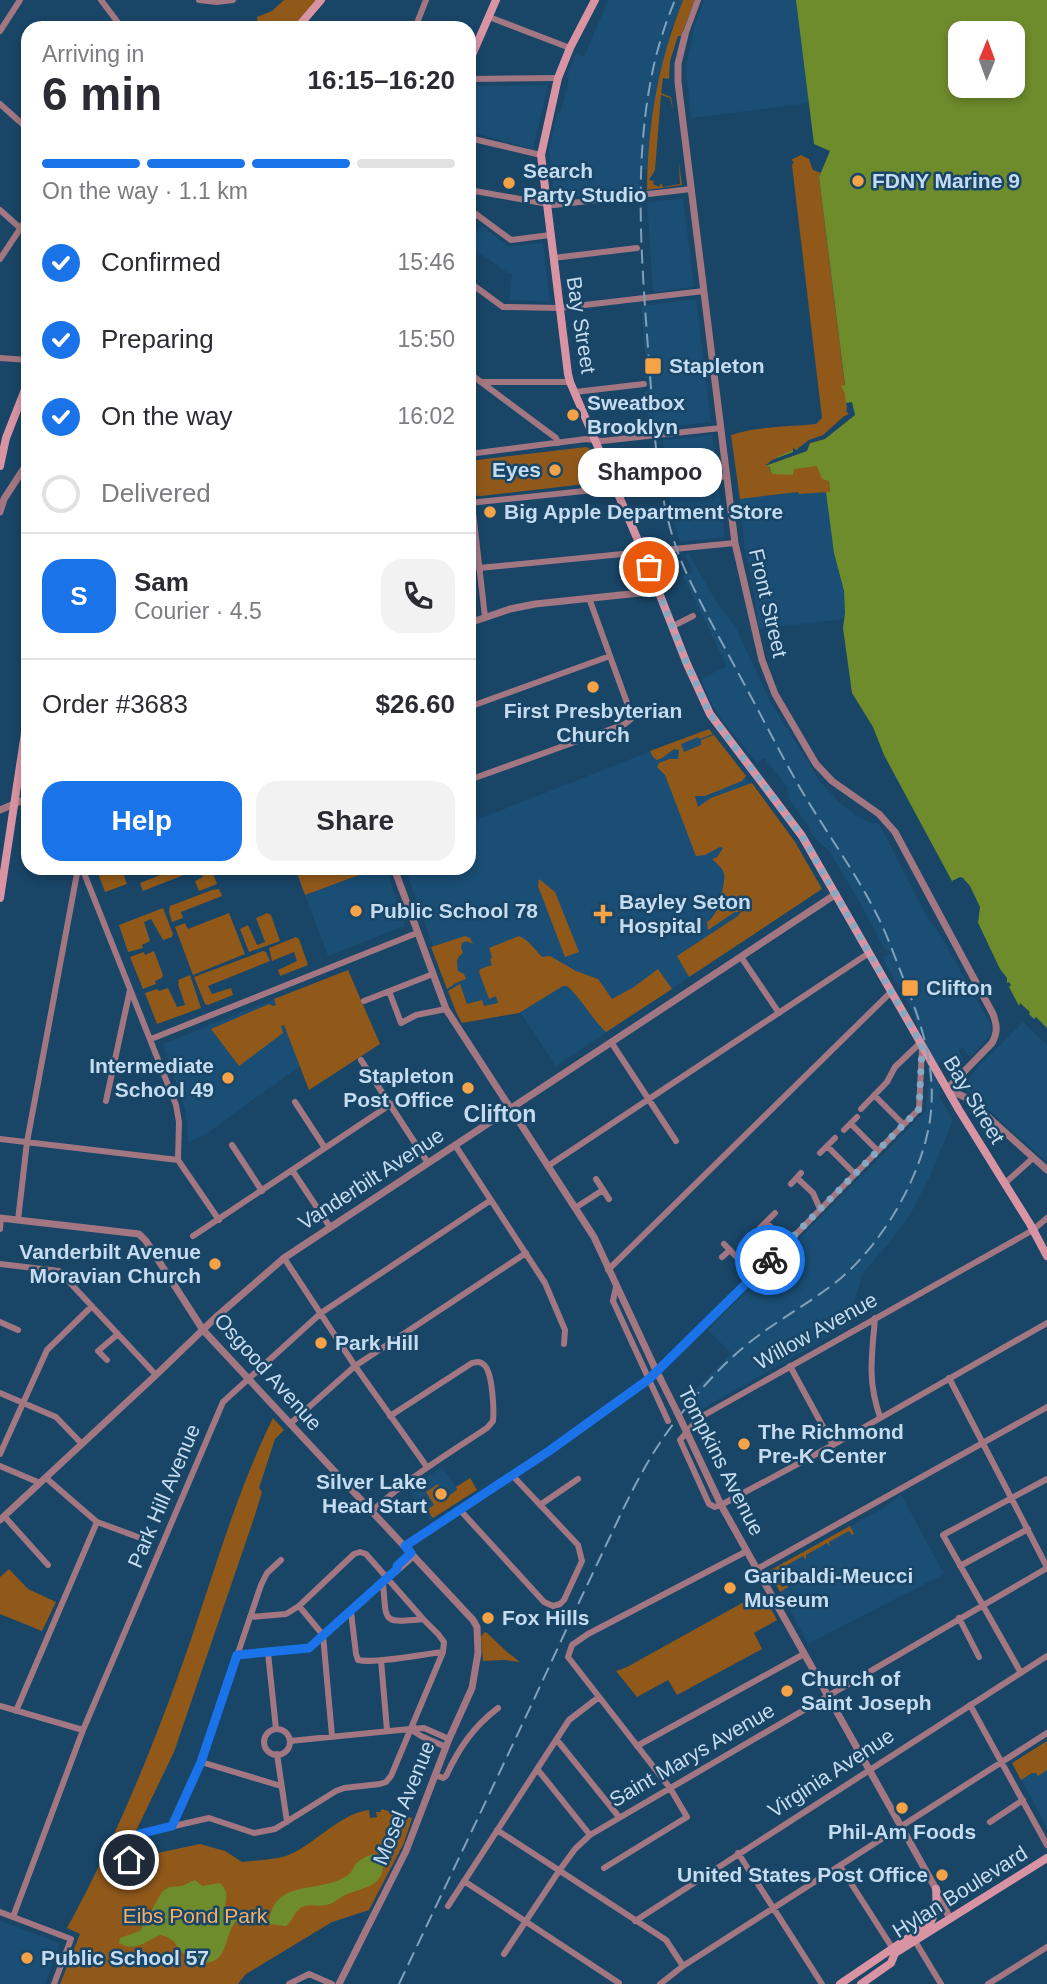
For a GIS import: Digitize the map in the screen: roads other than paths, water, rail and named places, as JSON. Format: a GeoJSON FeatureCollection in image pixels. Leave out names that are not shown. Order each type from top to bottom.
{"type":"FeatureCollection","features":[{"type":"Feature","properties":{"kind":"main road"},"geometry":{"type":"LineString","coordinates":[[303,21],[321,0]]}},
{"type":"Feature","properties":{"kind":"main road"},"geometry":{"type":"LineString","coordinates":[[476,46],[496,0]]}},
{"type":"Feature","properties":{"kind":"main road","name":"Bay Street"},"geometry":{"type":"LineString","coordinates":[[594,0],[558,78],[541,155],[570,382],[710,714],[802,836],[921,1045],[1047,1256]]}},
{"type":"Feature","properties":{"kind":"main road"},"geometry":{"type":"LineString","coordinates":[[0,466],[6,438],[21,400]]}},
{"type":"Feature","properties":{"kind":"main road"},"geometry":{"type":"LineString","coordinates":[[0,898],[21,762]]}},
{"type":"Feature","properties":{"kind":"main road","name":"Hylan Boulevard"},"geometry":{"type":"LineString","coordinates":[[840,1984],[915,1941],[1047,1858]]}},
{"type":"Feature","properties":{"kind":"main road"},"geometry":{"type":"LineString","coordinates":[[894,1951],[932,1920],[937,1903],[936,1889]]}},
{"type":"Feature","properties":{"kind":"main road","name":"Hylan Boulevard"},"geometry":{"type":"LineString","coordinates":[[861,1984],[891,1963],[894,1951]]}},
{"type":"Feature","properties":{"kind":"street"},"geometry":{"type":"LineString","coordinates":[[0,31],[20,0]]}},
{"type":"Feature","properties":{"kind":"street"},"geometry":{"type":"LineString","coordinates":[[101,0],[114,21]]}},
{"type":"Feature","properties":{"kind":"street"},"geometry":{"type":"LineString","coordinates":[[199,0],[233,0]]}},
{"type":"Feature","properties":{"kind":"street"},"geometry":{"type":"LineString","coordinates":[[418,21],[426,0]]}},
{"type":"Feature","properties":{"kind":"street"},"geometry":{"type":"LineString","coordinates":[[685,35],[698,0]]}},
{"type":"Feature","properties":{"kind":"street"},"geometry":{"type":"LineString","coordinates":[[489,17],[570,48]]}},
{"type":"Feature","properties":{"kind":"street","name":"Front Street"},"geometry":{"type":"LineString","coordinates":[[685,35],[678,71],[726,476],[735,543],[762,660],[775,694],[816,764],[832,781],[879,814],[895,832],[996,1022],[996,1035],[992,1043],[947,1089]]}},
{"type":"Feature","properties":{"kind":"street"},"geometry":{"type":"LineString","coordinates":[[476,79],[558,78]]}},
{"type":"Feature","properties":{"kind":"street"},"geometry":{"type":"LineString","coordinates":[[0,104],[21,120]]}},
{"type":"Feature","properties":{"kind":"street"},"geometry":{"type":"LineString","coordinates":[[476,140],[541,155]]}},
{"type":"Feature","properties":{"kind":"street"},"geometry":{"type":"LineString","coordinates":[[476,191],[547,205],[691,189]]}},
{"type":"Feature","properties":{"kind":"street"},"geometry":{"type":"LineString","coordinates":[[0,210],[20,228],[0,259]]}},
{"type":"Feature","properties":{"kind":"street"},"geometry":{"type":"LineString","coordinates":[[476,214],[511,240],[550,235]]}},
{"type":"Feature","properties":{"kind":"street"},"geometry":{"type":"LineString","coordinates":[[553,258],[637,248]]}},
{"type":"Feature","properties":{"kind":"street"},"geometry":{"type":"LineString","coordinates":[[476,287],[503,307],[559,308],[704,291]]}},
{"type":"Feature","properties":{"kind":"street"},"geometry":{"type":"LineString","coordinates":[[0,358],[21,360]]}},
{"type":"Feature","properties":{"kind":"street"},"geometry":{"type":"LineString","coordinates":[[476,378],[556,438],[558,443]]}},
{"type":"Feature","properties":{"kind":"street"},"geometry":{"type":"LineString","coordinates":[[482,382],[570,382]]}},
{"type":"Feature","properties":{"kind":"street"},"geometry":{"type":"LineString","coordinates":[[575,392],[644,384]]}},
{"type":"Feature","properties":{"kind":"street"},"geometry":{"type":"LineString","coordinates":[[476,453],[586,439],[603,441],[721,428]]}},
{"type":"Feature","properties":{"kind":"street"},"geometry":{"type":"LineString","coordinates":[[0,512],[4,499],[21,473]]}},
{"type":"Feature","properties":{"kind":"street"},"geometry":{"type":"LineString","coordinates":[[476,502],[726,476]]}},
{"type":"Feature","properties":{"kind":"street"},"geometry":{"type":"LineString","coordinates":[[479,568],[735,543]]}},
{"type":"Feature","properties":{"kind":"street"},"geometry":{"type":"LineString","coordinates":[[476,544],[485,617]]}},
{"type":"Feature","properties":{"kind":"street"},"geometry":{"type":"LineString","coordinates":[[476,620],[535,604],[659,591]]}},
{"type":"Feature","properties":{"kind":"street"},"geometry":{"type":"LineString","coordinates":[[476,777],[625,724],[631,719],[589,598]]}},
{"type":"Feature","properties":{"kind":"street"},"geometry":{"type":"LineString","coordinates":[[673,626],[693,617]]}},
{"type":"Feature","properties":{"kind":"street"},"geometry":{"type":"LineString","coordinates":[[476,704],[610,656]]}},
{"type":"Feature","properties":{"kind":"street"},"geometry":{"type":"LineString","coordinates":[[0,810],[21,801]]}},
{"type":"Feature","properties":{"kind":"street"},"geometry":{"type":"LineString","coordinates":[[18,1220],[27,1142],[79,875]]}},
{"type":"Feature","properties":{"kind":"street"},"geometry":{"type":"LineString","coordinates":[[83,875],[176,1105],[179,1122],[178,1160],[219,1220]]}},
{"type":"Feature","properties":{"kind":"street","name":"Tompkins Avenue"},"geometry":{"type":"LineString","coordinates":[[397,875],[446,1009],[593,1237],[721,1505],[936,1889],[950,1919]]}},
{"type":"Feature","properties":{"kind":"street","name":"Vanderbilt Avenue"},"geometry":{"type":"LineString","coordinates":[[2,1518],[284,1258],[836,894]]}},
{"type":"Feature","properties":{"kind":"street"},"geometry":{"type":"LineString","coordinates":[[151,1039],[418,933]]}},
{"type":"Feature","properties":{"kind":"street"},"geometry":{"type":"LineString","coordinates":[[548,1166],[869,953]]}},
{"type":"Feature","properties":{"kind":"street"},"geometry":{"type":"LineString","coordinates":[[741,957],[779,1013]]}},
{"type":"Feature","properties":{"kind":"street"},"geometry":{"type":"LineString","coordinates":[[364,1001],[433,974]]}},
{"type":"Feature","properties":{"kind":"street"},"geometry":{"type":"LineString","coordinates":[[106,1101],[131,989]]}},
{"type":"Feature","properties":{"kind":"street"},"geometry":{"type":"LineString","coordinates":[[389,991],[401,1023],[416,1015],[446,1009]]}},
{"type":"Feature","properties":{"kind":"street"},"geometry":{"type":"LineString","coordinates":[[608,1270],[891,992]]}},
{"type":"Feature","properties":{"kind":"street"},"geometry":{"type":"LineString","coordinates":[[611,1042],[676,1141]]}},
{"type":"Feature","properties":{"kind":"street"},"geometry":{"type":"LineString","coordinates":[[860,1109],[891,1077],[895,1067],[921,1045]]}},
{"type":"Feature","properties":{"kind":"street"},"geometry":{"type":"LineString","coordinates":[[405,1546],[513,1475],[649,1379],[755,1276],[919,1109],[921,1045]]}},
{"type":"Feature","properties":{"kind":"street"},"geometry":{"type":"LineString","coordinates":[[361,1060],[428,1163]]}},
{"type":"Feature","properties":{"kind":"street"},"geometry":{"type":"LineString","coordinates":[[947,1089],[967,1098],[1047,1170]]}},
{"type":"Feature","properties":{"kind":"street"},"geometry":{"type":"LineString","coordinates":[[874,1095],[903,1124]]}},
{"type":"Feature","properties":{"kind":"street"},"geometry":{"type":"LineString","coordinates":[[295,1102],[325,1148]]}},
{"type":"Feature","properties":{"kind":"street"},"geometry":{"type":"LineString","coordinates":[[192,1236],[391,1104]]}},
{"type":"Feature","properties":{"kind":"street"},"geometry":{"type":"LineString","coordinates":[[844,1130],[857,1117]]}},
{"type":"Feature","properties":{"kind":"street"},"geometry":{"type":"LineString","coordinates":[[850,1124],[878,1151]]}},
{"type":"Feature","properties":{"kind":"street"},"geometry":{"type":"LineString","coordinates":[[821,1153],[835,1138]]}},
{"type":"Feature","properties":{"kind":"street"},"geometry":{"type":"LineString","coordinates":[[0,1139],[178,1160]]}},
{"type":"Feature","properties":{"kind":"street"},"geometry":{"type":"LineString","coordinates":[[232,1145],[262,1191]]}},
{"type":"Feature","properties":{"kind":"street"},"geometry":{"type":"LineString","coordinates":[[455,1145],[545,1283],[565,1330],[564,1344]]}},
{"type":"Feature","properties":{"kind":"street"},"geometry":{"type":"LineString","coordinates":[[827,1146],[855,1174]]}},
{"type":"Feature","properties":{"kind":"street"},"geometry":{"type":"LineString","coordinates":[[1004,1184],[1033,1158]]}},
{"type":"Feature","properties":{"kind":"street"},"geometry":{"type":"LineString","coordinates":[[292,1170],[330,1227]]}},
{"type":"Feature","properties":{"kind":"street"},"geometry":{"type":"LineString","coordinates":[[791,1184],[799,1176],[813,1193],[820,1209]]}},
{"type":"Feature","properties":{"kind":"street"},"geometry":{"type":"LineString","coordinates":[[596,1179],[610,1199]]}},
{"type":"Feature","properties":{"kind":"street"},"geometry":{"type":"LineString","coordinates":[[575,1208],[603,1190]]}},
{"type":"Feature","properties":{"kind":"street","name":"Park Hill Avenue"},"geometry":{"type":"LineString","coordinates":[[13,1917],[83,1730],[223,1402],[321,1313],[491,1200]]}},
{"type":"Feature","properties":{"kind":"street"},"geometry":{"type":"LineString","coordinates":[[760,1228],[775,1213]]}},
{"type":"Feature","properties":{"kind":"street"},"geometry":{"type":"LineString","coordinates":[[0,1229],[1,1218]]}},
{"type":"Feature","properties":{"kind":"street","name":"Osgood Avenue"},"geometry":{"type":"LineString","coordinates":[[1,1218],[139,1234],[203,1330],[477,1627]]}},
{"type":"Feature","properties":{"kind":"street","name":"Willow Avenue"},"geometry":{"type":"LineString","coordinates":[[721,1505],[715,1507],[709,1504],[680,1440],[699,1418],[1033,1230],[1047,1218]]}},
{"type":"Feature","properties":{"kind":"street"},"geometry":{"type":"LineString","coordinates":[[766,1222],[787,1243]]}},
{"type":"Feature","properties":{"kind":"street"},"geometry":{"type":"LineString","coordinates":[[724,1244],[755,1276]]}},
{"type":"Feature","properties":{"kind":"street"},"geometry":{"type":"LineString","coordinates":[[722,1257],[730,1250]]}},
{"type":"Feature","properties":{"kind":"street"},"geometry":{"type":"LineString","coordinates":[[291,1423],[355,1366],[526,1253]]}},
{"type":"Feature","properties":{"kind":"street"},"geometry":{"type":"LineString","coordinates":[[284,1258],[355,1366],[427,1467]]}},
{"type":"Feature","properties":{"kind":"street"},"geometry":{"type":"LineString","coordinates":[[0,1264],[59,1271],[156,1376]]}},
{"type":"Feature","properties":{"kind":"street"},"geometry":{"type":"LineString","coordinates":[[616,1287],[613,1301],[668,1421]]}},
{"type":"Feature","properties":{"kind":"street"},"geometry":{"type":"LineString","coordinates":[[0,1454],[47,1350],[92,1306]]}},
{"type":"Feature","properties":{"kind":"street"},"geometry":{"type":"LineString","coordinates":[[875,1318],[870,1371],[880,1417]]}},
{"type":"Feature","properties":{"kind":"street"},"geometry":{"type":"LineString","coordinates":[[0,1322],[18,1330]]}},
{"type":"Feature","properties":{"kind":"street"},"geometry":{"type":"LineString","coordinates":[[721,1505],[833,1445],[1047,1323]]}},
{"type":"Feature","properties":{"kind":"street"},"geometry":{"type":"LineString","coordinates":[[107,1360],[98,1351],[118,1334]]}},
{"type":"Feature","properties":{"kind":"street"},"geometry":{"type":"LineString","coordinates":[[372,1511],[391,1493],[494,1422],[487,1368],[482,1363],[472,1363],[390,1416]]}},
{"type":"Feature","properties":{"kind":"street"},"geometry":{"type":"LineString","coordinates":[[790,1366],[833,1445]]}},
{"type":"Feature","properties":{"kind":"street"},"geometry":{"type":"LineString","coordinates":[[949,1378],[1047,1567]]}},
{"type":"Feature","properties":{"kind":"street"},"geometry":{"type":"LineString","coordinates":[[0,1392],[57,1418],[82,1444]]}},
{"type":"Feature","properties":{"kind":"street"},"geometry":{"type":"LineString","coordinates":[[757,1569],[1047,1408]]}},
{"type":"Feature","properties":{"kind":"street"},"geometry":{"type":"LineString","coordinates":[[0,1466],[43,1480],[97,1522],[146,1540]]}},
{"type":"Feature","properties":{"kind":"street"},"geometry":{"type":"LineString","coordinates":[[460,1510],[544,1602],[553,1606],[561,1604],[582,1561],[578,1545],[513,1475]]}},
{"type":"Feature","properties":{"kind":"street"},"geometry":{"type":"LineString","coordinates":[[540,1505],[578,1479]]}},
{"type":"Feature","properties":{"kind":"street"},"geometry":{"type":"LineString","coordinates":[[1021,1672],[943,1535],[1047,1479]]}},
{"type":"Feature","properties":{"kind":"street"},"geometry":{"type":"LineString","coordinates":[[2,1518],[48,1565]]}},
{"type":"Feature","properties":{"kind":"street"},"geometry":{"type":"LineString","coordinates":[[16,1711],[97,1522]]}},
{"type":"Feature","properties":{"kind":"street"},"geometry":{"type":"LineString","coordinates":[[960,1566],[1028,1529]]}},
{"type":"Feature","properties":{"kind":"street"},"geometry":{"type":"LineString","coordinates":[[604,1868],[687,1817],[670,1788],[568,1657],[572,1645],[588,1634],[747,1551]]}},
{"type":"Feature","properties":{"kind":"street"},"geometry":{"type":"LineString","coordinates":[[129,1860],[139,1834],[209,1818],[256,1833],[275,1829],[336,1791],[386,1782],[391,1776],[443,1652],[444,1642],[385,1581],[366,1554],[357,1552],[286,1614],[250,1617]]}},
{"type":"Feature","properties":{"kind":"street"},"geometry":{"type":"LineString","coordinates":[[237,1655],[309,1648],[412,1554]]}},
{"type":"Feature","properties":{"kind":"street"},"geometry":{"type":"LineString","coordinates":[[172,1826],[201,1762],[264,1579],[281,1560]]}},
{"type":"Feature","properties":{"kind":"street","name":"Saint Marys Avenue"},"geometry":{"type":"LineString","coordinates":[[504,1954],[559,1871],[575,1849],[590,1835],[1047,1567]]}},
{"type":"Feature","properties":{"kind":"street"},"geometry":{"type":"LineString","coordinates":[[385,1581],[386,1615],[390,1620],[394,1622],[423,1619]]}},
{"type":"Feature","properties":{"kind":"street"},"geometry":{"type":"LineString","coordinates":[[299,1605],[323,1635],[332,1736]]}},
{"type":"Feature","properties":{"kind":"street"},"geometry":{"type":"LineString","coordinates":[[351,1612],[358,1660],[382,1660],[443,1652]]}},
{"type":"Feature","properties":{"kind":"street"},"geometry":{"type":"LineString","coordinates":[[959,1618],[979,1657]]}},
{"type":"Feature","properties":{"kind":"street","name":"Mosel Avenue"},"geometry":{"type":"LineString","coordinates":[[339,1984],[405,1851],[472,1688],[478,1653],[477,1627]]}},
{"type":"Feature","properties":{"kind":"street"},"geometry":{"type":"LineString","coordinates":[[268,1653],[276,1729]]}},
{"type":"Feature","properties":{"kind":"street"},"geometry":{"type":"LineString","coordinates":[[637,1746],[804,1654]]}},
{"type":"Feature","properties":{"kind":"street","name":"Virginia Avenue"},"geometry":{"type":"LineString","coordinates":[[635,1920],[1047,1656]]}},
{"type":"Feature","properties":{"kind":"street"},"geometry":{"type":"LineString","coordinates":[[382,1660],[387,1730]]}},
{"type":"Feature","properties":{"kind":"street"},"geometry":{"type":"LineString","coordinates":[[448,1906],[569,1720],[598,1697]]}},
{"type":"Feature","properties":{"kind":"street"},"geometry":{"type":"LineString","coordinates":[[970,1705],[1047,1845]]}},
{"type":"Feature","properties":{"kind":"street"},"geometry":{"type":"LineString","coordinates":[[0,1706],[83,1730]]}},
{"type":"Feature","properties":{"kind":"street"},"geometry":{"type":"LineString","coordinates":[[435,1775],[443,1778],[446,1776],[469,1734],[498,1708]]}},
{"type":"Feature","properties":{"kind":"street"},"geometry":{"type":"LineString","coordinates":[[290,1741],[424,1728],[448,1743]]}},
{"type":"Feature","properties":{"kind":"street"},"geometry":{"type":"LineString","coordinates":[[276,1729],[285,1732],[290,1741],[287,1749],[277,1754],[270,1752],[264,1741],[267,1734],[276,1729]]}},
{"type":"Feature","properties":{"kind":"street"},"geometry":{"type":"LineString","coordinates":[[660,1984],[683,1966],[1047,1733]]}},
{"type":"Feature","properties":{"kind":"street"},"geometry":{"type":"LineString","coordinates":[[557,1740],[619,1817]]}},
{"type":"Feature","properties":{"kind":"street"},"geometry":{"type":"LineString","coordinates":[[277,1754],[287,1822]]}},
{"type":"Feature","properties":{"kind":"street"},"geometry":{"type":"LineString","coordinates":[[201,1762],[281,1786]]}},
{"type":"Feature","properties":{"kind":"street"},"geometry":{"type":"LineString","coordinates":[[538,1770],[590,1835]]}},
{"type":"Feature","properties":{"kind":"street"},"geometry":{"type":"LineString","coordinates":[[990,1822],[1023,1800]]}},
{"type":"Feature","properties":{"kind":"street"},"geometry":{"type":"LineString","coordinates":[[497,1830],[666,1940],[683,1966]]}},
{"type":"Feature","properties":{"kind":"street"},"geometry":{"type":"LineString","coordinates":[[738,1853],[822,1984]]}},
{"type":"Feature","properties":{"kind":"street"},"geometry":{"type":"LineString","coordinates":[[840,1866],[894,1951]]}},
{"type":"Feature","properties":{"kind":"street"},"geometry":{"type":"LineString","coordinates":[[464,1881],[619,1983]]}},
{"type":"Feature","properties":{"kind":"street"},"geometry":{"type":"LineString","coordinates":[[0,1912],[71,1939],[54,1984]]}},
{"type":"Feature","properties":{"kind":"street"},"geometry":{"type":"LineString","coordinates":[[915,1941],[941,1984]]}},
{"type":"Feature","properties":{"kind":"street"},"geometry":{"type":"LineString","coordinates":[[988,1984],[1047,1947]]}},
{"type":"Feature","properties":{"kind":"street"},"geometry":{"type":"LineString","coordinates":[[289,1984],[309,1974],[332,1984]]}},
{"type":"Feature","properties":{"kind":"waterway"},"geometry":{"type":"LineString","coordinates":[[238,1920],[269,1922]]}},
{"type":"Feature","properties":{"kind":"railway"},"geometry":{"type":"LineString","coordinates":[[399,1984],[624,1507],[650,1458],[691,1401],[729,1360],[750,1342],[841,1278],[871,1247],[908,1188],[929,1126],[932,1089],[924,1036],[884,931],[857,879],[795,779],[706,613],[686,572],[669,525],[656,450],[642,262],[641,186],[642,148],[652,74],[675,0]]}},
{"type":"Feature","properties":{"kind":"place","name":"FDNY Marine 9"},"geometry":{"type":"Point","coordinates":[858,181]}},
{"type":"Feature","properties":{"kind":"place","name":"Search Party Studio"},"geometry":{"type":"Point","coordinates":[509,183]}},
{"type":"Feature","properties":{"kind":"place","name":"Stapleton"},"geometry":{"type":"Point","coordinates":[653,366]}},
{"type":"Feature","properties":{"kind":"place","name":"Sweatbox Brooklyn"},"geometry":{"type":"Point","coordinates":[573,415]}},
{"type":"Feature","properties":{"kind":"place","name":"Eyes"},"geometry":{"type":"Point","coordinates":[555,470]}},
{"type":"Feature","properties":{"kind":"place","name":"Big Apple Department Store"},"geometry":{"type":"Point","coordinates":[490,512]}},
{"type":"Feature","properties":{"kind":"place","name":"Shampoo"},"geometry":{"type":"Point","coordinates":[649,567]}},
{"type":"Feature","properties":{"kind":"place","name":"First Presbyterian Church"},"geometry":{"type":"Point","coordinates":[593,687]}},
{"type":"Feature","properties":{"kind":"place","name":"Public School 78"},"geometry":{"type":"Point","coordinates":[356,911]}},
{"type":"Feature","properties":{"kind":"place","name":"Bayley Seton Hospital"},"geometry":{"type":"Point","coordinates":[603,914]}},
{"type":"Feature","properties":{"kind":"place","name":"Clifton"},"geometry":{"type":"Point","coordinates":[910,988]}},
{"type":"Feature","properties":{"kind":"place","name":"Intermediate School 49"},"geometry":{"type":"Point","coordinates":[228,1078]}},
{"type":"Feature","properties":{"kind":"place","name":"Stapleton Post Office"},"geometry":{"type":"Point","coordinates":[468,1088]}},
{"type":"Feature","properties":{"kind":"place","name":"Vanderbilt Avenue Moravian Church"},"geometry":{"type":"Point","coordinates":[215,1264]}},
{"type":"Feature","properties":{"kind":"place","name":"Park Hill"},"geometry":{"type":"Point","coordinates":[321,1343]}},
{"type":"Feature","properties":{"kind":"place","name":"The Richmond Pre-K Center"},"geometry":{"type":"Point","coordinates":[744,1444]}},
{"type":"Feature","properties":{"kind":"place","name":"Silver Lake Head Start"},"geometry":{"type":"Point","coordinates":[441,1494]}},
{"type":"Feature","properties":{"kind":"place","name":"Garibaldi-Meucci Museum"},"geometry":{"type":"Point","coordinates":[730,1588]}},
{"type":"Feature","properties":{"kind":"place","name":"Fox Hills"},"geometry":{"type":"Point","coordinates":[488,1618]}},
{"type":"Feature","properties":{"kind":"place","name":"Church of Saint Joseph"},"geometry":{"type":"Point","coordinates":[787,1691]}},
{"type":"Feature","properties":{"kind":"place","name":"Phil-Am Foods"},"geometry":{"type":"Point","coordinates":[902,1808]}},
{"type":"Feature","properties":{"kind":"place","name":"United States Post Office"},"geometry":{"type":"Point","coordinates":[942,1875]}},
{"type":"Feature","properties":{"kind":"place","name":"Public School 57"},"geometry":{"type":"Point","coordinates":[27,1958]}},
{"type":"Feature","properties":{"kind":"district","name":"Clifton"},"geometry":{"type":"Point","coordinates":[500,1114]}},
{"type":"Feature","properties":{"kind":"park label","name":"Eibs Pond Park"},"geometry":{"type":"Point","coordinates":[195,1916]}}]}
